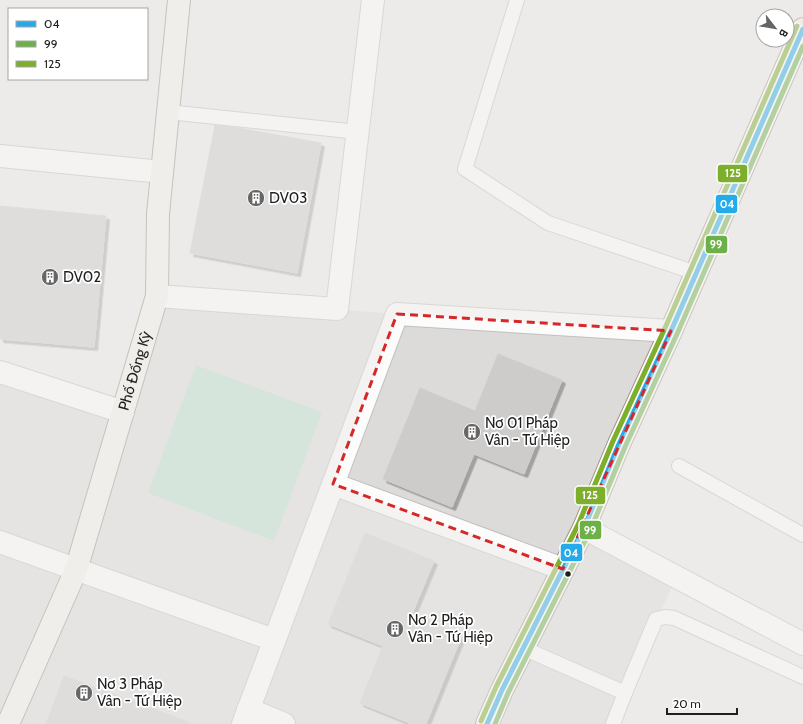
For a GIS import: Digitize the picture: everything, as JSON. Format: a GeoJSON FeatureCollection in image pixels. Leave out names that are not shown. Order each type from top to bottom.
{"type":"FeatureCollection","features":[{"type":"Feature","properties":{"kind":"main road"},"geometry":{"type":"LineString","coordinates":[[487,724],[502,690],[584,528],[619,444],[671,331],[803,29]]}},
{"type":"Feature","properties":{"kind":"street","name":"Phố Đống Kỳ"},"geometry":{"type":"LineString","coordinates":[[8,724],[76,570],[157,296],[158,214],[179,0]]}},
{"type":"Feature","properties":{"kind":"street"},"geometry":{"type":"LineString","coordinates":[[157,296],[337,309],[373,0]]}},
{"type":"Feature","properties":{"kind":"street"},"geometry":{"type":"LineString","coordinates":[[0,156],[162,172]]}},
{"type":"Feature","properties":{"kind":"street"},"geometry":{"type":"LineString","coordinates":[[284,724],[246,717],[396,314],[671,331]]}},
{"type":"Feature","properties":{"kind":"street"},"geometry":{"type":"LineString","coordinates":[[0,372],[123,412]]}},
{"type":"Feature","properties":{"kind":"street"},"geometry":{"type":"LineString","coordinates":[[333,484],[563,569]]}},
{"type":"Feature","properties":{"kind":"street"},"geometry":{"type":"LineString","coordinates":[[584,528],[803,644]]}},
{"type":"Feature","properties":{"kind":"street"},"geometry":{"type":"LineString","coordinates":[[0,542],[274,640]]}},
{"type":"Feature","properties":{"kind":"lane"},"geometry":{"type":"LineString","coordinates":[[517,0],[465,169],[548,223],[696,273]]}},
{"type":"Feature","properties":{"kind":"lane"},"geometry":{"type":"LineString","coordinates":[[168,112],[358,132]]}},
{"type":"Feature","properties":{"kind":"lane"},"geometry":{"type":"LineString","coordinates":[[679,466],[803,536]]}},
{"type":"Feature","properties":{"kind":"lane"},"geometry":{"type":"LineString","coordinates":[[614,724],[656,619],[665,617],[674,618],[803,677]]}},
{"type":"Feature","properties":{"kind":"lane"},"geometry":{"type":"LineString","coordinates":[[523,648],[625,694]]}},
{"type":"Feature","properties":{"kind":"highlighted area"},"geometry":{"type":"Polygon","coordinates":[[[397,314],[671,331],[563,569],[333,484],[397,314]]]}},
{"type":"Feature","properties":{"kind":"shaded area"},"geometry":{"type":"Polygon","coordinates":[[[157,296],[397,314],[671,331],[585,528],[677,577],[657,618],[618,724],[0,724],[0,372],[123,412],[157,296]]]}},
{"type":"Feature","properties":{"kind":"green space"},"geometry":{"type":"Polygon","coordinates":[[[196,365],[322,412],[274,541],[148,493],[196,365]]]}},
{"type":"Feature","properties":{"kind":"building","name":"DV03"},"geometry":{"type":"Polygon","coordinates":[[[215,125],[321,143],[297,273],[190,253],[215,125]]]}},
{"type":"Feature","properties":{"kind":"building","name":"DV02"},"geometry":{"type":"Polygon","coordinates":[[[0,206],[106,216],[94,347],[0,339],[0,206]]]}},
{"type":"Feature","properties":{"kind":"building","name":"Nơ 01 Pháp Vân - Tứ Hiệp"},"geometry":{"type":"Polygon","coordinates":[[[498,354],[562,380],[524,474],[474,454],[452,507],[383,479],[420,388],[475,411],[498,354]]]}},
{"type":"Feature","properties":{"kind":"building","name":"Nơ 2 Pháp Vân - Tứ Hiệp"},"geometry":{"type":"Polygon","coordinates":[[[365,533],[434,561],[412,614],[462,635],[426,724],[412,724],[360,703],[383,646],[328,624],[365,533]]]}},
{"type":"Feature","properties":{"kind":"building","name":"Nơ 3 Pháp Vân - Tứ Hiệp"},"geometry":{"type":"Polygon","coordinates":[[[64,676],[189,722],[189,724],[46,724],[64,676]]]}},
{"type":"Feature","properties":{"kind":"transit line","name":"125"},"geometry":{"type":"LineString","coordinates":[[481,721],[496,687],[578,525],[613,441],[665,328],[797,26]]}},
{"type":"Feature","properties":{"kind":"transit line","name":"04"},"geometry":{"type":"LineString","coordinates":[[487,724],[502,690],[584,528],[619,444],[671,331],[803,29]]}},
{"type":"Feature","properties":{"kind":"transit line","name":"99"},"geometry":{"type":"LineString","coordinates":[[495,724],[508,693],[590,531],[625,447],[677,334],[803,46]]}},
{"type":"Feature","properties":{"kind":"place","name":"DV03"},"geometry":{"type":"Point","coordinates":[256,198]}},
{"type":"Feature","properties":{"kind":"place","name":"DV02"},"geometry":{"type":"Point","coordinates":[50,277]}},
{"type":"Feature","properties":{"kind":"place","name":"Nơ 01 Pháp Vân - Tứ Hiệp"},"geometry":{"type":"Point","coordinates":[472,432]}},
{"type":"Feature","properties":{"kind":"place","name":"Nơ 2 Pháp Vân - Tứ Hiệp"},"geometry":{"type":"Point","coordinates":[395,629]}},
{"type":"Feature","properties":{"kind":"place","name":"Nơ 3 Pháp Vân - Tứ Hiệp"},"geometry":{"type":"Point","coordinates":[84,693]}}]}
